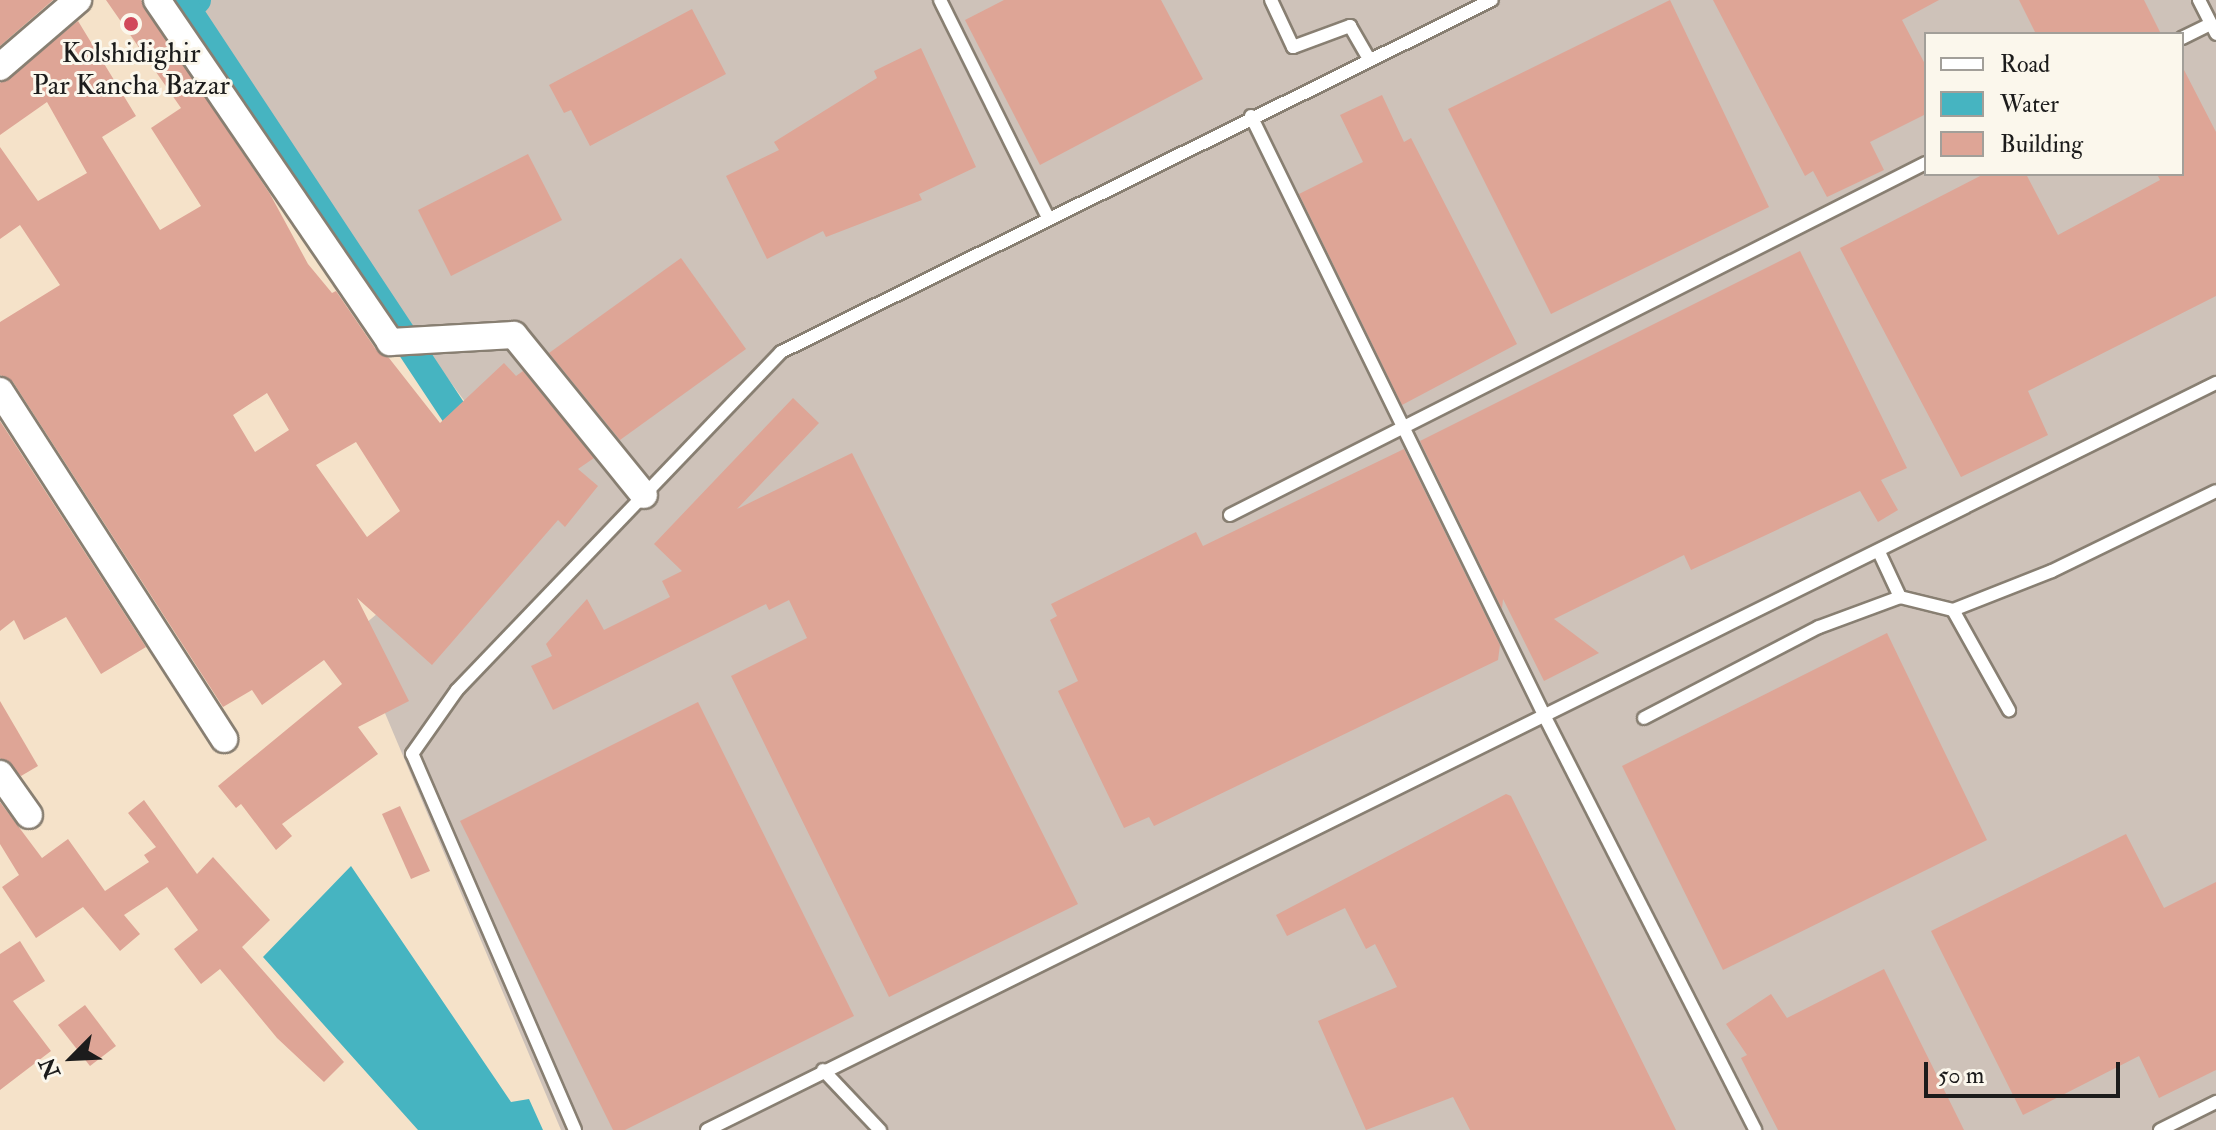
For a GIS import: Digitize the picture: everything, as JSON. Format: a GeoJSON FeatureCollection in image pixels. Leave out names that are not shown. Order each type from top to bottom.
{"type":"FeatureCollection","features":[{"type":"Feature","properties":{"kind":"street"},"geometry":{"type":"LineString","coordinates":[[0,67],[78,0]]}},
{"type":"Feature","properties":{"kind":"street"},"geometry":{"type":"LineString","coordinates":[[157,0],[390,342],[514,335],[644,495]]}},
{"type":"Feature","properties":{"kind":"street"},"geometry":{"type":"LineString","coordinates":[[0,391],[224,739]]}},
{"type":"Feature","properties":{"kind":"street"},"geometry":{"type":"LineString","coordinates":[[0,774],[29,815]]}},
{"type":"Feature","properties":{"kind":"lane"},"geometry":{"type":"LineString","coordinates":[[940,0],[1048,218]]}},
{"type":"Feature","properties":{"kind":"lane"},"geometry":{"type":"LineString","coordinates":[[1271,0],[1293,47],[1350,26],[1369,59]]}},
{"type":"Feature","properties":{"kind":"lane"},"geometry":{"type":"LineString","coordinates":[[575,1130],[412,754],[457,690],[781,352],[1251,116],[1492,0]]}},
{"type":"Feature","properties":{"kind":"lane"},"geometry":{"type":"LineString","coordinates":[[2184,37],[2214,29],[2199,0]]}},
{"type":"Feature","properties":{"kind":"lane"},"geometry":{"type":"LineString","coordinates":[[1251,116],[1546,719],[1755,1130]]}},
{"type":"Feature","properties":{"kind":"lane"},"geometry":{"type":"LineString","coordinates":[[1230,515],[1924,164]]}},
{"type":"Feature","properties":{"kind":"lane"},"geometry":{"type":"LineString","coordinates":[[707,1130],[823,1070],[1546,719],[2216,383]]}},
{"type":"Feature","properties":{"kind":"lane"},"geometry":{"type":"LineString","coordinates":[[1644,718],[1819,627],[1900,597],[1953,610],[2052,571],[2216,491]]}},
{"type":"Feature","properties":{"kind":"lane"},"geometry":{"type":"LineString","coordinates":[[1879,552],[1900,597]]}},
{"type":"Feature","properties":{"kind":"lane"},"geometry":{"type":"LineString","coordinates":[[1953,610],[2009,710]]}},
{"type":"Feature","properties":{"kind":"lane"},"geometry":{"type":"LineString","coordinates":[[823,1070],[880,1130]]}},
{"type":"Feature","properties":{"kind":"lane"},"geometry":{"type":"LineString","coordinates":[[2160,1130],[2216,1102]]}},
{"type":"Feature","properties":{"kind":"shaded area"},"geometry":{"type":"Polygon","coordinates":[[[187,0],[2216,0],[2216,1130],[561,1130],[352,635],[528,486],[431,356],[187,0]]]}},
{"type":"Feature","properties":{"kind":"water"},"geometry":{"type":"Polygon","coordinates":[[[351,866],[511,1102],[529,1099],[543,1130],[418,1130],[263,957],[351,866]]]}},
{"type":"Feature","properties":{"kind":"building"},"geometry":{"type":"Polygon","coordinates":[[[0,0],[53,0],[0,46],[0,0]]]}},
{"type":"Feature","properties":{"kind":"building"},"geometry":{"type":"Polygon","coordinates":[[[106,0],[141,0],[270,194],[308,264],[332,293],[336,291],[377,351],[389,358],[440,423],[504,363],[516,376],[523,371],[594,458],[578,469],[598,486],[565,527],[558,520],[432,665],[357,598],[409,701],[358,727],[378,754],[282,824],[292,836],[276,850],[241,804],[236,808],[218,786],[342,684],[324,660],[262,705],[252,690],[223,707],[13,382],[0,375],[0,322],[60,285],[20,225],[0,239],[0,147],[38,201],[87,173],[47,102],[0,135],[0,83],[78,21],[136,116],[102,137],[160,230],[201,206],[151,128],[181,108],[106,0]],[[267,393],[233,415],[255,452],[289,430],[267,393]],[[356,442],[316,465],[367,537],[400,511],[356,442]]]}},
{"type":"Feature","properties":{"kind":"building"},"geometry":{"type":"Polygon","coordinates":[[[1004,0],[1161,0],[1203,79],[1040,165],[965,20],[1004,0]]]}},
{"type":"Feature","properties":{"kind":"building"},"geometry":{"type":"Polygon","coordinates":[[[1670,0],[1769,207],[1551,314],[1448,109],[1670,0]]]}},
{"type":"Feature","properties":{"kind":"building"},"geometry":{"type":"Polygon","coordinates":[[[1713,0],[1939,0],[1902,20],[1924,62],[1924,115],[1870,142],[1884,170],[1827,197],[1813,171],[1805,176],[1713,0]]]}},
{"type":"Feature","properties":{"kind":"building"},"geometry":{"type":"Polygon","coordinates":[[[2019,0],[2144,0],[2160,32],[2035,32],[2019,0]]]}},
{"type":"Feature","properties":{"kind":"building"},"geometry":{"type":"Polygon","coordinates":[[[692,9],[726,74],[590,146],[571,110],[564,113],[549,85],[692,9]]]}},
{"type":"Feature","properties":{"kind":"building"},"geometry":{"type":"Polygon","coordinates":[[[921,48],[976,167],[919,194],[922,200],[826,237],[823,231],[767,259],[726,176],[779,150],[774,142],[877,78],[874,71],[921,48]]]}},
{"type":"Feature","properties":{"kind":"building"},"geometry":{"type":"Polygon","coordinates":[[[2184,70],[2216,132],[2216,296],[2028,391],[2048,435],[1961,477],[1840,248],[1980,176],[2027,176],[2058,235],[2160,180],[2158,176],[2184,176],[2184,70]]]}},
{"type":"Feature","properties":{"kind":"building"},"geometry":{"type":"Polygon","coordinates":[[[1382,95],[1404,142],[1411,138],[1517,344],[1402,405],[1299,194],[1363,162],[1340,115],[1382,95]]]}},
{"type":"Feature","properties":{"kind":"building"},"geometry":{"type":"Polygon","coordinates":[[[528,154],[562,220],[451,276],[418,210],[528,154]]]}},
{"type":"Feature","properties":{"kind":"building"},"geometry":{"type":"Polygon","coordinates":[[[1800,251],[1907,468],[1881,480],[1898,510],[1878,522],[1860,491],[1691,570],[1684,555],[1554,619],[1599,653],[1544,681],[1503,599],[1502,609],[1420,441],[1800,251]]]}},
{"type":"Feature","properties":{"kind":"building"},"geometry":{"type":"Polygon","coordinates":[[[681,258],[746,349],[620,440],[549,353],[681,258]]]}},
{"type":"Feature","properties":{"kind":"building"},"geometry":{"type":"Polygon","coordinates":[[[793,398],[819,423],[737,509],[852,453],[1078,904],[889,997],[731,676],[807,638],[789,600],[769,610],[766,604],[553,710],[531,666],[552,656],[546,644],[587,599],[604,630],[670,597],[662,581],[682,571],[654,544],[793,398]]]}},
{"type":"Feature","properties":{"kind":"building"},"geometry":{"type":"Polygon","coordinates":[[[0,421],[146,647],[101,674],[66,617],[24,640],[14,620],[0,631],[0,421]]]}},
{"type":"Feature","properties":{"kind":"building"},"geometry":{"type":"Polygon","coordinates":[[[1404,449],[1500,645],[1498,660],[1154,826],[1149,817],[1124,828],[1058,691],[1078,681],[1050,620],[1057,616],[1051,604],[1196,532],[1203,546],[1404,449]]]}},
{"type":"Feature","properties":{"kind":"building"},"geometry":{"type":"Polygon","coordinates":[[[1887,633],[1987,840],[1723,970],[1622,766],[1887,633]]]}},
{"type":"Feature","properties":{"kind":"building"},"geometry":{"type":"Polygon","coordinates":[[[0,701],[38,766],[21,776],[0,758],[0,701]]]}},
{"type":"Feature","properties":{"kind":"building"},"geometry":{"type":"Polygon","coordinates":[[[698,702],[854,1016],[625,1130],[613,1130],[460,821],[698,702]]]}},
{"type":"Feature","properties":{"kind":"building"},"geometry":{"type":"Polygon","coordinates":[[[1506,794],[1511,796],[1676,1130],[1470,1130],[1453,1097],[1366,1130],[1318,1021],[1397,987],[1375,944],[1366,949],[1345,908],[1287,936],[1276,915],[1506,794]]]}},
{"type":"Feature","properties":{"kind":"building"},"geometry":{"type":"Polygon","coordinates":[[[144,800],[197,874],[213,857],[270,920],[242,947],[344,1062],[324,1082],[277,1038],[220,969],[201,984],[174,949],[198,930],[167,887],[124,915],[140,934],[120,951],[83,907],[36,938],[2,887],[19,875],[0,844],[0,802],[42,858],[68,839],[105,891],[149,862],[144,855],[156,847],[128,813],[144,800]]]}},
{"type":"Feature","properties":{"kind":"building"},"geometry":{"type":"Polygon","coordinates":[[[400,806],[430,871],[411,879],[382,814],[400,806]]]}},
{"type":"Feature","properties":{"kind":"building"},"geometry":{"type":"Polygon","coordinates":[[[2126,834],[2164,908],[2216,882],[2216,1070],[2159,1098],[2139,1056],[2023,1115],[1931,931],[2126,834]]]}},
{"type":"Feature","properties":{"kind":"building"},"geometry":{"type":"Polygon","coordinates":[[[20,941],[45,981],[13,1001],[51,1051],[0,1090],[0,954],[20,941]]]}},
{"type":"Feature","properties":{"kind":"building"},"geometry":{"type":"Polygon","coordinates":[[[1884,969],[1964,1130],[1778,1130],[1741,1058],[1747,1055],[1726,1024],[1771,994],[1787,1018],[1884,969]]]}},
{"type":"Feature","properties":{"kind":"building"},"geometry":{"type":"Polygon","coordinates":[[[85,1005],[116,1046],[90,1066],[58,1025],[85,1005]]]}},
{"type":"Feature","properties":{"kind":"waterway"},"geometry":{"type":"LineString","coordinates":[[197,0],[187,9],[468,434]]}},
{"type":"Feature","properties":{"kind":"place","name":"Kolshidighir Par Kancha Bazar"},"geometry":{"type":"Point","coordinates":[131,24]}}]}
